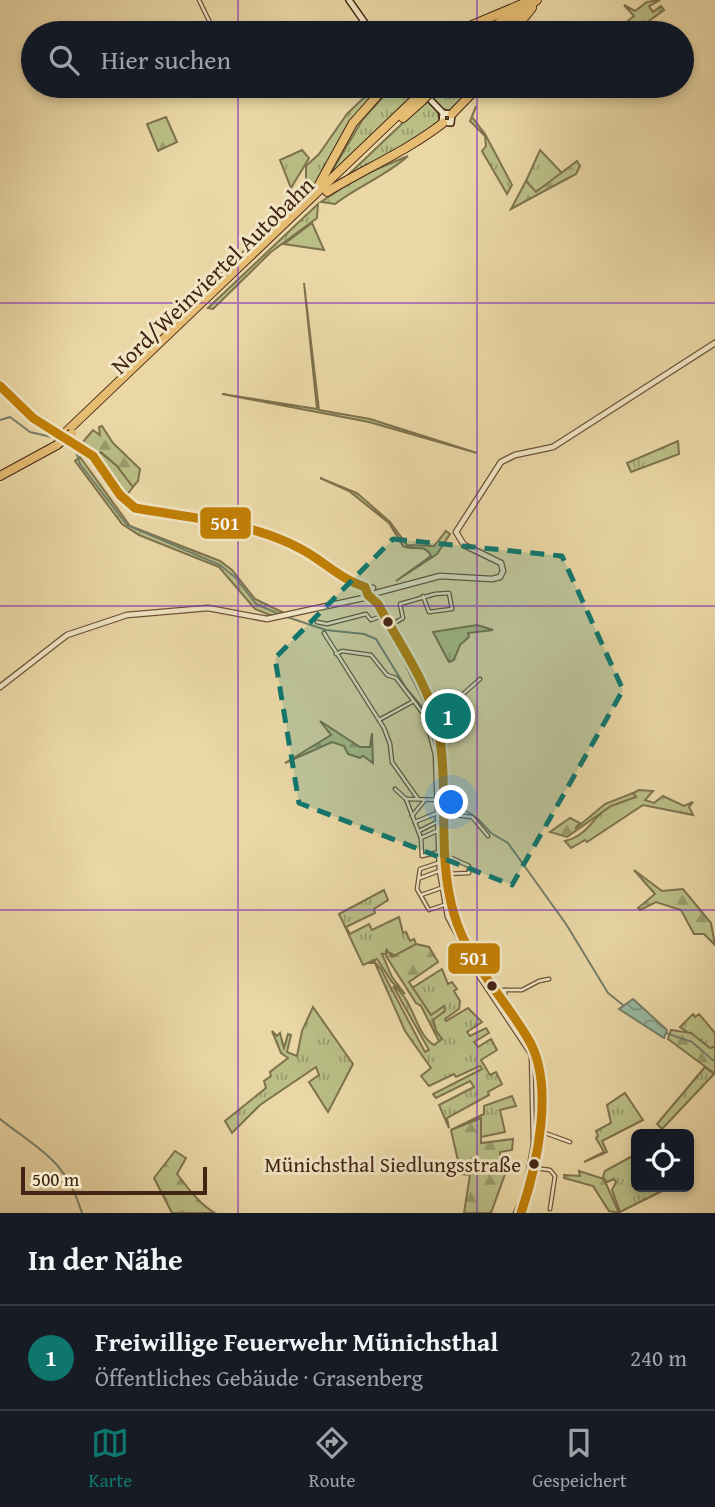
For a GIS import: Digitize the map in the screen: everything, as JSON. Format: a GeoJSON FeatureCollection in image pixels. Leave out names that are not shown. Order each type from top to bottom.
{"type":"FeatureCollection","features":[{"type":"Feature","properties":{"kind":"highway"},"geometry":{"type":"LineString","coordinates":[[511,21],[539,0]]}},
{"type":"Feature","properties":{"kind":"highway"},"geometry":{"type":"LineString","coordinates":[[522,21],[539,0]]}},
{"type":"Feature","properties":{"kind":"highway"},"geometry":{"type":"LineString","coordinates":[[481,21],[525,2]]}},
{"type":"Feature","properties":{"kind":"highway"},"geometry":{"type":"LineString","coordinates":[[501,21],[525,2]]}},
{"type":"Feature","properties":{"kind":"highway"},"geometry":{"type":"LineString","coordinates":[[302,208],[326,175],[353,123],[375,98]]}},
{"type":"Feature","properties":{"kind":"highway"},"geometry":{"type":"LineString","coordinates":[[327,192],[415,145],[466,98]]}},
{"type":"Feature","properties":{"kind":"highway","name":"Nord/Weinviertel Autobahn"},"geometry":{"type":"LineString","coordinates":[[69,432],[302,208],[420,99]]}},
{"type":"Feature","properties":{"kind":"highway","name":"Nord/Weinviertel Autobahn"},"geometry":{"type":"LineString","coordinates":[[0,473],[55,443],[69,432],[327,192],[420,99]]}},
{"type":"Feature","properties":{"kind":"main road"},"geometry":{"type":"LineString","coordinates":[[349,0],[364,21]]}},
{"type":"Feature","properties":{"kind":"main road"},"geometry":{"type":"LineString","coordinates":[[428,98],[446,117]]}},
{"type":"Feature","properties":{"kind":"street"},"geometry":{"type":"LineString","coordinates":[[199,0],[209,21]]}},
{"type":"Feature","properties":{"kind":"street"},"geometry":{"type":"LineString","coordinates":[[0,687],[57,641],[83,628],[119,617],[150,611],[202,608],[258,619],[282,617],[440,576],[489,579],[500,576],[503,571],[500,562],[464,545],[457,532],[497,465],[515,455],[553,447],[715,343]]}},
{"type":"Feature","properties":{"kind":"street"},"geometry":{"type":"LineString","coordinates":[[0,386],[33,418],[93,456],[120,495],[135,508],[260,532],[302,549],[346,582],[361,585],[372,594],[422,687],[438,726],[441,799],[436,813],[439,871],[444,905],[449,909]]}},
{"type":"Feature","properties":{"kind":"street"},"geometry":{"type":"LineString","coordinates":[[390,626],[403,618],[400,604],[423,596],[449,593],[452,609],[429,612],[423,596]]}},
{"type":"Feature","properties":{"kind":"street"},"geometry":{"type":"LineString","coordinates":[[317,622],[327,624],[366,614],[371,620],[384,615]]}},
{"type":"Feature","properties":{"kind":"street"},"geometry":{"type":"LineString","coordinates":[[324,632],[379,720],[388,737],[392,762],[418,799]]}},
{"type":"Feature","properties":{"kind":"street"},"geometry":{"type":"LineString","coordinates":[[336,654],[342,652],[371,655],[387,675],[397,678],[412,702],[424,713],[431,734],[444,814],[449,909],[492,990],[531,1055],[537,1130],[527,1179],[516,1213]]}},
{"type":"Feature","properties":{"kind":"street"},"geometry":{"type":"LineString","coordinates":[[438,726],[451,705],[480,679]]}},
{"type":"Feature","properties":{"kind":"street"},"geometry":{"type":"LineString","coordinates":[[379,720],[412,702]]}},
{"type":"Feature","properties":{"kind":"street"},"geometry":{"type":"LineString","coordinates":[[395,789],[406,799],[419,831],[424,866]]}},
{"type":"Feature","properties":{"kind":"street"},"geometry":{"type":"LineString","coordinates":[[406,799],[441,799]]}},
{"type":"Feature","properties":{"kind":"street"},"geometry":{"type":"LineString","coordinates":[[412,816],[426,800]]}},
{"type":"Feature","properties":{"kind":"street"},"geometry":{"type":"LineString","coordinates":[[415,822],[436,813]]}},
{"type":"Feature","properties":{"kind":"street"},"geometry":{"type":"LineString","coordinates":[[444,814],[472,817],[488,836]]}},
{"type":"Feature","properties":{"kind":"street"},"geometry":{"type":"LineString","coordinates":[[419,831],[437,822]]}},
{"type":"Feature","properties":{"kind":"street"},"geometry":{"type":"LineString","coordinates":[[421,838],[438,831]]}},
{"type":"Feature","properties":{"kind":"street"},"geometry":{"type":"LineString","coordinates":[[422,856],[439,852]]}},
{"type":"Feature","properties":{"kind":"street"},"geometry":{"type":"LineString","coordinates":[[445,856],[469,866],[467,875],[446,874]]}},
{"type":"Feature","properties":{"kind":"street"},"geometry":{"type":"LineString","coordinates":[[439,863],[420,869],[417,889],[429,910],[444,905]]}},
{"type":"Feature","properties":{"kind":"street"},"geometry":{"type":"LineString","coordinates":[[420,878],[439,871]]}},
{"type":"Feature","properties":{"kind":"street"},"geometry":{"type":"LineString","coordinates":[[421,895],[442,888]]}},
{"type":"Feature","properties":{"kind":"street"},"geometry":{"type":"LineString","coordinates":[[492,990],[522,990],[549,979]]}},
{"type":"Feature","properties":{"kind":"street"},"geometry":{"type":"LineString","coordinates":[[492,990],[505,1004],[536,1054],[535,1168],[521,1213]]}},
{"type":"Feature","properties":{"kind":"street"},"geometry":{"type":"LineString","coordinates":[[505,990],[505,1004]]}},
{"type":"Feature","properties":{"kind":"street"},"geometry":{"type":"LineString","coordinates":[[537,1130],[570,1142]]}},
{"type":"Feature","properties":{"kind":"street"},"geometry":{"type":"LineString","coordinates":[[535,1168],[550,1170],[555,1176],[550,1209]]}},
{"type":"Feature","properties":{"kind":"highlighted area"},"geometry":{"type":"Polygon","coordinates":[[[393,539],[562,556],[623,690],[512,885],[299,803],[275,658],[393,539]]]}},
{"type":"Feature","properties":{"kind":"green space"},"geometry":{"type":"Polygon","coordinates":[[[660,0],[649,6],[653,12],[661,6],[664,10],[649,21],[628,21],[634,16],[624,5],[635,11],[647,2],[660,0]]]}},
{"type":"Feature","properties":{"kind":"green space"},"geometry":{"type":"Polygon","coordinates":[[[364,98],[372,98],[312,192],[306,182],[306,166],[319,154],[347,114],[364,98]]]}},
{"type":"Feature","properties":{"kind":"green space"},"geometry":{"type":"Polygon","coordinates":[[[382,98],[410,98],[329,176],[363,119],[382,98]]]}},
{"type":"Feature","properties":{"kind":"green space"},"geometry":{"type":"Polygon","coordinates":[[[432,98],[464,98],[451,111],[442,109],[432,98]]]}},
{"type":"Feature","properties":{"kind":"green space"},"geometry":{"type":"Polygon","coordinates":[[[427,100],[437,111],[440,122],[394,154],[348,175],[427,100]]]}},
{"type":"Feature","properties":{"kind":"green space"},"geometry":{"type":"Polygon","coordinates":[[[476,106],[472,117],[485,134],[512,185],[507,194],[482,151],[486,146],[485,136],[470,121],[476,106]]]}},
{"type":"Feature","properties":{"kind":"green space"},"geometry":{"type":"Polygon","coordinates":[[[166,117],[177,142],[158,151],[147,124],[166,117]]]}},
{"type":"Feature","properties":{"kind":"green space"},"geometry":{"type":"Polygon","coordinates":[[[302,150],[309,158],[291,188],[280,160],[302,150]]]}},
{"type":"Feature","properties":{"kind":"green space"},"geometry":{"type":"Polygon","coordinates":[[[540,150],[563,174],[535,192],[526,181],[540,150]]]}},
{"type":"Feature","properties":{"kind":"green space"},"geometry":{"type":"Polygon","coordinates":[[[408,156],[335,204],[321,202],[358,177],[408,156]]]}},
{"type":"Feature","properties":{"kind":"green space"},"geometry":{"type":"Polygon","coordinates":[[[577,161],[580,166],[576,174],[511,209],[526,181],[536,192],[577,161]]]}},
{"type":"Feature","properties":{"kind":"green space"},"geometry":{"type":"Polygon","coordinates":[[[310,194],[200,300],[199,295],[286,210],[294,196],[310,194]]]}},
{"type":"Feature","properties":{"kind":"green space"},"geometry":{"type":"Polygon","coordinates":[[[318,204],[317,218],[271,252],[213,309],[208,308],[318,204]]]}},
{"type":"Feature","properties":{"kind":"green space"},"geometry":{"type":"Polygon","coordinates":[[[312,223],[324,250],[284,244],[312,223]]]}},
{"type":"Feature","properties":{"kind":"green space"},"geometry":{"type":"Polygon","coordinates":[[[304,283],[319,410],[370,419],[477,453],[369,422],[222,394],[317,409],[304,283]]]}},
{"type":"Feature","properties":{"kind":"green space"},"geometry":{"type":"Polygon","coordinates":[[[102,426],[113,443],[140,469],[138,481],[133,487],[117,466],[101,452],[97,456],[82,443],[93,430],[100,435],[99,427],[102,426]]]}},
{"type":"Feature","properties":{"kind":"green space"},"geometry":{"type":"Polygon","coordinates":[[[678,441],[679,454],[631,472],[627,463],[678,441]]]}},
{"type":"Feature","properties":{"kind":"green space"},"geometry":{"type":"Polygon","coordinates":[[[100,452],[117,466],[133,487],[125,497],[97,458],[100,452]]]}},
{"type":"Feature","properties":{"kind":"green space"},"geometry":{"type":"Polygon","coordinates":[[[80,457],[130,526],[220,561],[232,570],[255,599],[284,613],[272,616],[255,609],[219,567],[139,535],[122,524],[75,461],[80,457]]]}},
{"type":"Feature","properties":{"kind":"green space"},"geometry":{"type":"Polygon","coordinates":[[[320,478],[357,493],[390,522],[407,545],[434,546],[446,531],[450,534],[437,554],[396,581],[431,556],[429,552],[422,548],[403,546],[389,523],[349,491],[320,478]]]}},
{"type":"Feature","properties":{"kind":"green space"},"geometry":{"type":"Polygon","coordinates":[[[477,625],[493,630],[468,633],[469,637],[460,645],[454,660],[449,662],[433,632],[477,625]]]}},
{"type":"Feature","properties":{"kind":"green space"},"geometry":{"type":"Polygon","coordinates":[[[320,721],[360,747],[370,747],[372,733],[373,763],[363,756],[360,758],[348,754],[344,746],[332,742],[285,763],[331,735],[320,721]]]}},
{"type":"Feature","properties":{"kind":"green space"},"geometry":{"type":"Polygon","coordinates":[[[639,790],[653,791],[645,800],[654,803],[663,796],[684,806],[693,802],[689,807],[693,815],[643,805],[587,842],[585,840],[571,848],[565,841],[581,833],[607,808],[636,797],[633,793],[639,790]]]}},
{"type":"Feature","properties":{"kind":"green space"},"geometry":{"type":"Polygon","coordinates":[[[633,793],[636,797],[611,806],[567,837],[550,832],[570,818],[580,823],[575,829],[605,804],[633,793]]]}},
{"type":"Feature","properties":{"kind":"green space"},"geometry":{"type":"Polygon","coordinates":[[[634,870],[662,891],[683,889],[711,923],[715,945],[704,934],[694,934],[681,910],[656,902],[640,910],[638,908],[655,894],[634,870]]]}},
{"type":"Feature","properties":{"kind":"green space"},"geometry":{"type":"Polygon","coordinates":[[[384,890],[388,900],[374,909],[375,913],[346,927],[350,934],[369,924],[372,930],[399,917],[403,933],[406,932],[410,941],[414,939],[416,944],[397,957],[386,951],[386,954],[382,954],[392,977],[405,994],[392,982],[377,959],[363,965],[339,914],[384,890]]]}},
{"type":"Feature","properties":{"kind":"green space"},"geometry":{"type":"Polygon","coordinates":[[[416,944],[429,947],[438,962],[409,982],[431,1015],[444,1006],[445,1011],[433,1020],[442,1039],[439,1041],[421,1006],[416,1003],[386,956],[387,950],[392,957],[416,944]]]}},
{"type":"Feature","properties":{"kind":"green space"},"geometry":{"type":"Polygon","coordinates":[[[373,960],[381,969],[425,1052],[429,1050],[393,986],[406,999],[422,1033],[434,1045],[442,1039],[433,1020],[444,1007],[431,1016],[412,988],[442,969],[448,984],[452,982],[457,989],[454,991],[460,1001],[459,1009],[445,1019],[446,1021],[468,1008],[482,1022],[467,1032],[470,1036],[486,1028],[489,1033],[474,1042],[478,1047],[491,1039],[497,1050],[481,1060],[490,1075],[496,1072],[502,1084],[488,1092],[489,1095],[447,1118],[449,1128],[439,1105],[474,1087],[470,1081],[436,1098],[433,1094],[482,1069],[480,1066],[456,1077],[454,1074],[429,1086],[421,1076],[431,1068],[405,1031],[375,963],[369,963],[373,960]]]}},
{"type":"Feature","properties":{"kind":"green space"},"geometry":{"type":"Polygon","coordinates":[[[313,1007],[353,1064],[328,1112],[309,1082],[319,1075],[316,1067],[260,1105],[232,1133],[225,1121],[266,1088],[264,1081],[271,1076],[270,1072],[288,1058],[281,1053],[272,1031],[277,1036],[280,1033],[284,1048],[288,1034],[291,1035],[287,1052],[297,1056],[302,1031],[313,1007]]]}},
{"type":"Feature","properties":{"kind":"green space"},"geometry":{"type":"Polygon","coordinates":[[[693,1014],[695,1017],[699,1014],[715,1033],[715,1047],[710,1048],[680,1027],[693,1014]]]}},
{"type":"Feature","properties":{"kind":"green space"},"geometry":{"type":"Polygon","coordinates":[[[671,1030],[691,1033],[710,1048],[715,1047],[715,1074],[668,1039],[671,1030]]]}},
{"type":"Feature","properties":{"kind":"green space"},"geometry":{"type":"Polygon","coordinates":[[[705,1067],[714,1074],[662,1129],[657,1124],[705,1067]]]}},
{"type":"Feature","properties":{"kind":"green space"},"geometry":{"type":"Polygon","coordinates":[[[625,1093],[643,1120],[602,1141],[607,1152],[584,1162],[604,1152],[596,1138],[596,1131],[611,1123],[607,1105],[625,1093]]]}},
{"type":"Feature","properties":{"kind":"green space"},"geometry":{"type":"Polygon","coordinates":[[[512,1096],[516,1106],[500,1110],[505,1132],[481,1137],[481,1119],[451,1130],[484,1114],[484,1106],[512,1096]]]}},
{"type":"Feature","properties":{"kind":"green space"},"geometry":{"type":"Polygon","coordinates":[[[481,1118],[481,1143],[513,1139],[512,1150],[500,1152],[500,1160],[509,1163],[491,1213],[464,1213],[470,1175],[461,1174],[451,1130],[481,1118]]]}},
{"type":"Feature","properties":{"kind":"green space"},"geometry":{"type":"Polygon","coordinates":[[[175,1151],[186,1158],[177,1174],[199,1200],[215,1213],[172,1213],[154,1178],[175,1151]]]}},
{"type":"Feature","properties":{"kind":"green space"},"geometry":{"type":"Polygon","coordinates":[[[631,1157],[631,1192],[660,1192],[620,1212],[612,1190],[616,1182],[614,1179],[607,1182],[603,1177],[605,1171],[631,1157]]]}},
{"type":"Feature","properties":{"kind":"green space"},"geometry":{"type":"Polygon","coordinates":[[[579,1171],[604,1179],[619,1213],[609,1211],[593,1186],[564,1178],[564,1175],[580,1176],[579,1171]]]}},
{"type":"Feature","properties":{"kind":"water"},"geometry":{"type":"Polygon","coordinates":[[[633,999],[667,1030],[664,1038],[619,1009],[633,999]]]}},
{"type":"Feature","properties":{"kind":"waterway"},"geometry":{"type":"LineString","coordinates":[[0,420],[10,417],[30,432],[60,439]]}},
{"type":"Feature","properties":{"kind":"waterway"},"geometry":{"type":"LineString","coordinates":[[65,442],[76,451],[80,464],[127,525],[220,565],[236,578],[256,604],[279,614]]}},
{"type":"Feature","properties":{"kind":"waterway"},"geometry":{"type":"LineString","coordinates":[[287,617],[326,630],[364,634],[376,639],[406,688],[428,714],[439,767],[445,892],[452,919],[477,966]]}},
{"type":"Feature","properties":{"kind":"waterway"},"geometry":{"type":"LineString","coordinates":[[446,797],[508,843],[566,924],[608,993],[623,1005]]}},
{"type":"Feature","properties":{"kind":"waterway"},"geometry":{"type":"LineString","coordinates":[[666,1033],[692,1042],[715,1062]]}},
{"type":"Feature","properties":{"kind":"waterway"},"geometry":{"type":"LineString","coordinates":[[529,1182],[539,1121],[536,1074]]}},
{"type":"Feature","properties":{"kind":"waterway"},"geometry":{"type":"LineString","coordinates":[[0,1119],[60,1168],[82,1213]]}},
{"type":"Feature","properties":{"kind":"waterway"},"geometry":{"type":"LineString","coordinates":[[518,1213],[522,1204]]}},
{"type":"Feature","properties":{"kind":"transit line","name":"501"},"geometry":{"type":"LineString","coordinates":[[0,386],[33,418],[93,456],[120,495],[135,508],[220,522],[282,540],[365,587],[368,595],[378,604],[421,680],[438,728],[443,775],[444,845],[454,914],[476,963],[527,1037],[536,1056],[541,1077],[538,1149],[521,1213]]}},
{"type":"Feature","properties":{"kind":"place","name":"Freiwillige Feuerwehr Münichsthal"},"geometry":{"type":"Point","coordinates":[448,716]}},
{"type":"Feature","properties":{"kind":"place","name":"Münichsthal Siedlungsstraße"},"geometry":{"type":"Point","coordinates":[534,1164]}}]}
